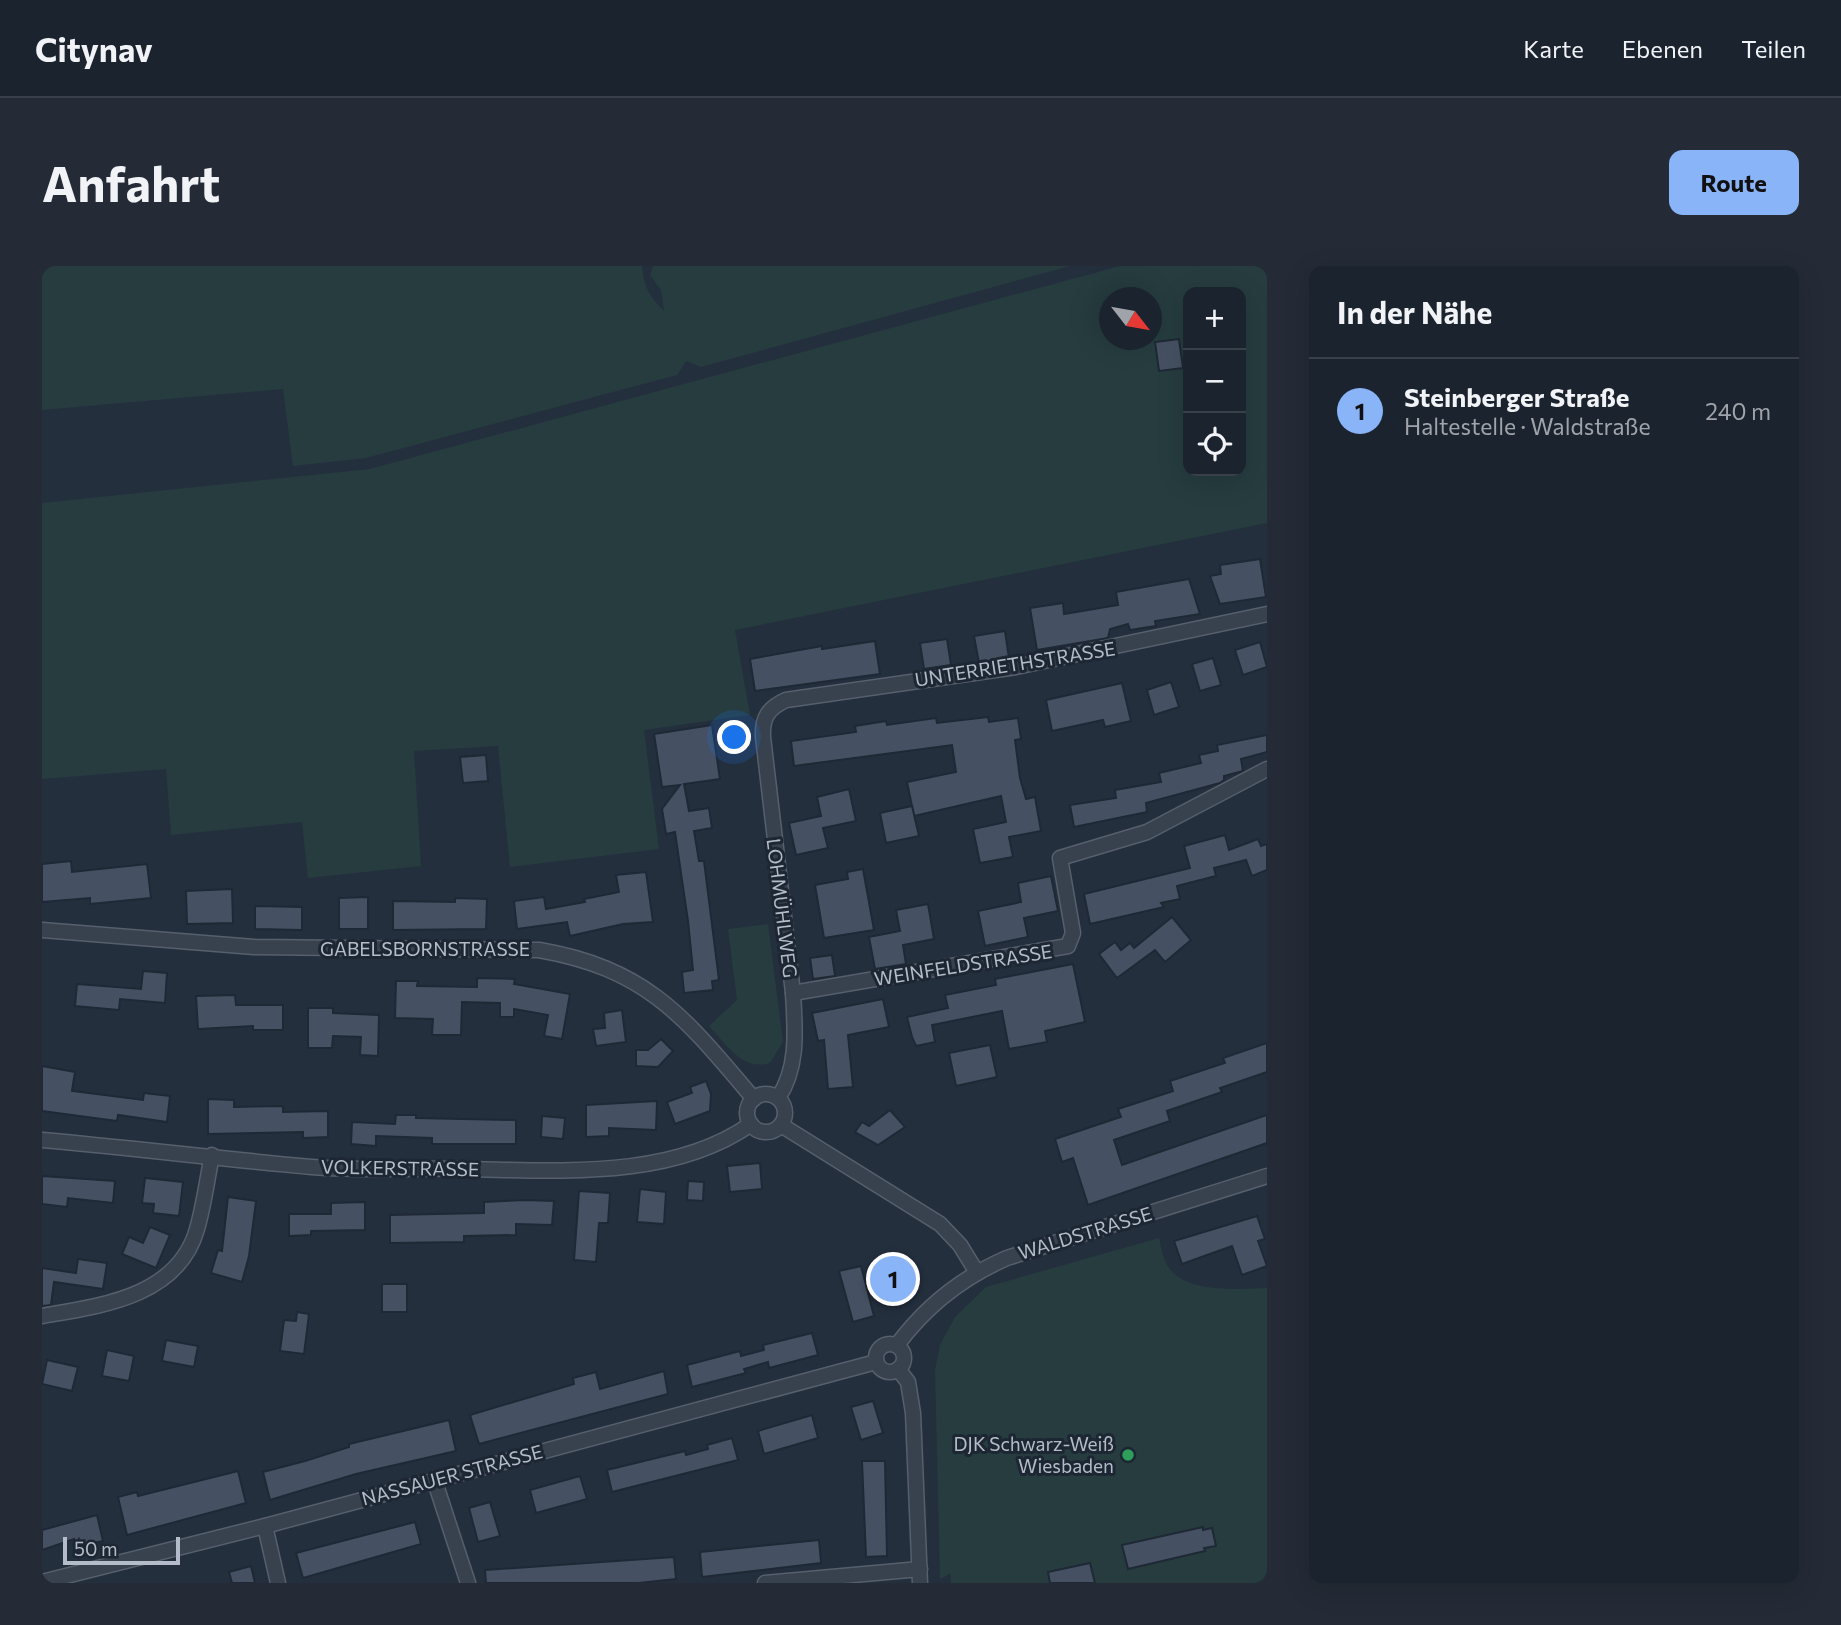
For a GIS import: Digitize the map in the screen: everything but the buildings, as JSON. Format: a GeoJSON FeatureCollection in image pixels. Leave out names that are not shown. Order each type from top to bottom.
{"type":"FeatureCollection","features":[{"type":"Feature","properties":{"kind":"street","name":"UNTERRIETHSTRASSE"},"geometry":{"type":"LineString","coordinates":[[766,715],[786,700],[1016,667],[1267,614]]}},
{"type":"Feature","properties":{"kind":"street","name":"LOHMÜHLWEG"},"geometry":{"type":"LineString","coordinates":[[766,715],[762,724],[764,750],[793,993],[793,1055],[785,1087],[778,1098]]}},
{"type":"Feature","properties":{"kind":"street","name":"WEINFELDSTRASSE"},"geometry":{"type":"LineString","coordinates":[[793,993],[1069,946],[1073,933],[1060,858],[1147,832],[1267,769]]}},
{"type":"Feature","properties":{"kind":"street","name":"GABELSBORNSTRASSE"},"geometry":{"type":"LineString","coordinates":[[42,930],[254,947],[528,950],[573,956],[637,982],[666,1002],[691,1025],[754,1099]]}},
{"type":"Feature","properties":{"kind":"street"},"geometry":{"type":"LineString","coordinates":[[768,1095],[778,1098],[785,1114],[781,1125],[766,1132],[751,1124],[748,1114],[754,1099],[768,1095]]}},
{"type":"Feature","properties":{"kind":"street","name":"VOLKERSTRASSE"},"geometry":{"type":"LineString","coordinates":[[42,1140],[314,1167],[559,1171],[616,1168],[664,1160],[723,1140],[751,1124]]}},
{"type":"Feature","properties":{"kind":"street"},"geometry":{"type":"LineString","coordinates":[[781,1125],[940,1224],[960,1245],[976,1272]]}},
{"type":"Feature","properties":{"kind":"street"},"geometry":{"type":"LineString","coordinates":[[42,1316],[127,1298],[154,1286],[172,1269],[186,1253],[196,1232],[212,1155]]}},
{"type":"Feature","properties":{"kind":"street","name":"WALDSTRASSE"},"geometry":{"type":"LineString","coordinates":[[897,1345],[918,1320],[976,1272],[1007,1258],[1267,1176]]}},
{"type":"Feature","properties":{"kind":"street"},"geometry":{"type":"LineString","coordinates":[[888,1343],[897,1345],[904,1357],[898,1369],[885,1371],[869,1365],[880,1346],[888,1343]]}},
{"type":"Feature","properties":{"kind":"street","name":"NASSAUER STRASSE"},"geometry":{"type":"LineString","coordinates":[[42,1582],[265,1526],[869,1365]]}},
{"type":"Feature","properties":{"kind":"street"},"geometry":{"type":"LineString","coordinates":[[765,1583],[920,1576],[914,1413],[908,1382],[898,1369]]}},
{"type":"Feature","properties":{"kind":"street"},"geometry":{"type":"LineString","coordinates":[[434,1479],[468,1583]]}},
{"type":"Feature","properties":{"kind":"street"},"geometry":{"type":"LineString","coordinates":[[265,1526],[278,1583]]}},
{"type":"Feature","properties":{"kind":"green space"},"geometry":{"type":"Polygon","coordinates":[[[42,266],[642,266],[648,291],[664,311],[661,290],[650,275],[653,266],[1070,266],[701,367],[686,361],[677,375],[366,458],[293,466],[283,389],[42,410],[42,266]]]}},
{"type":"Feature","properties":{"kind":"green space"},"geometry":{"type":"Polygon","coordinates":[[[1120,266],[1267,266],[1267,523],[735,630],[750,715],[644,730],[659,849],[510,867],[498,746],[414,751],[421,866],[308,878],[302,822],[171,835],[166,769],[42,779],[42,503],[370,469],[1120,266]]]}},
{"type":"Feature","properties":{"kind":"green space"},"geometry":{"type":"Polygon","coordinates":[[[768,924],[783,1042],[770,1063],[760,1064],[743,1060],[736,1055],[709,1026],[737,1000],[728,929],[768,924]]]}},
{"type":"Feature","properties":{"kind":"green space"},"geometry":{"type":"Polygon","coordinates":[[[1159,1238],[1167,1265],[1186,1281],[1213,1288],[1267,1288],[1267,1583],[951,1583],[951,1573],[940,1579],[935,1370],[940,1345],[955,1317],[986,1287],[1159,1238]]]}},
{"type":"Feature","properties":{"kind":"place","name":"Steinberger Straße"},"geometry":{"type":"Point","coordinates":[893,1279]}},
{"type":"Feature","properties":{"kind":"place","name":"DJK Schwarz-Weiß Wiesbaden"},"geometry":{"type":"Point","coordinates":[1128,1455]}}]}
